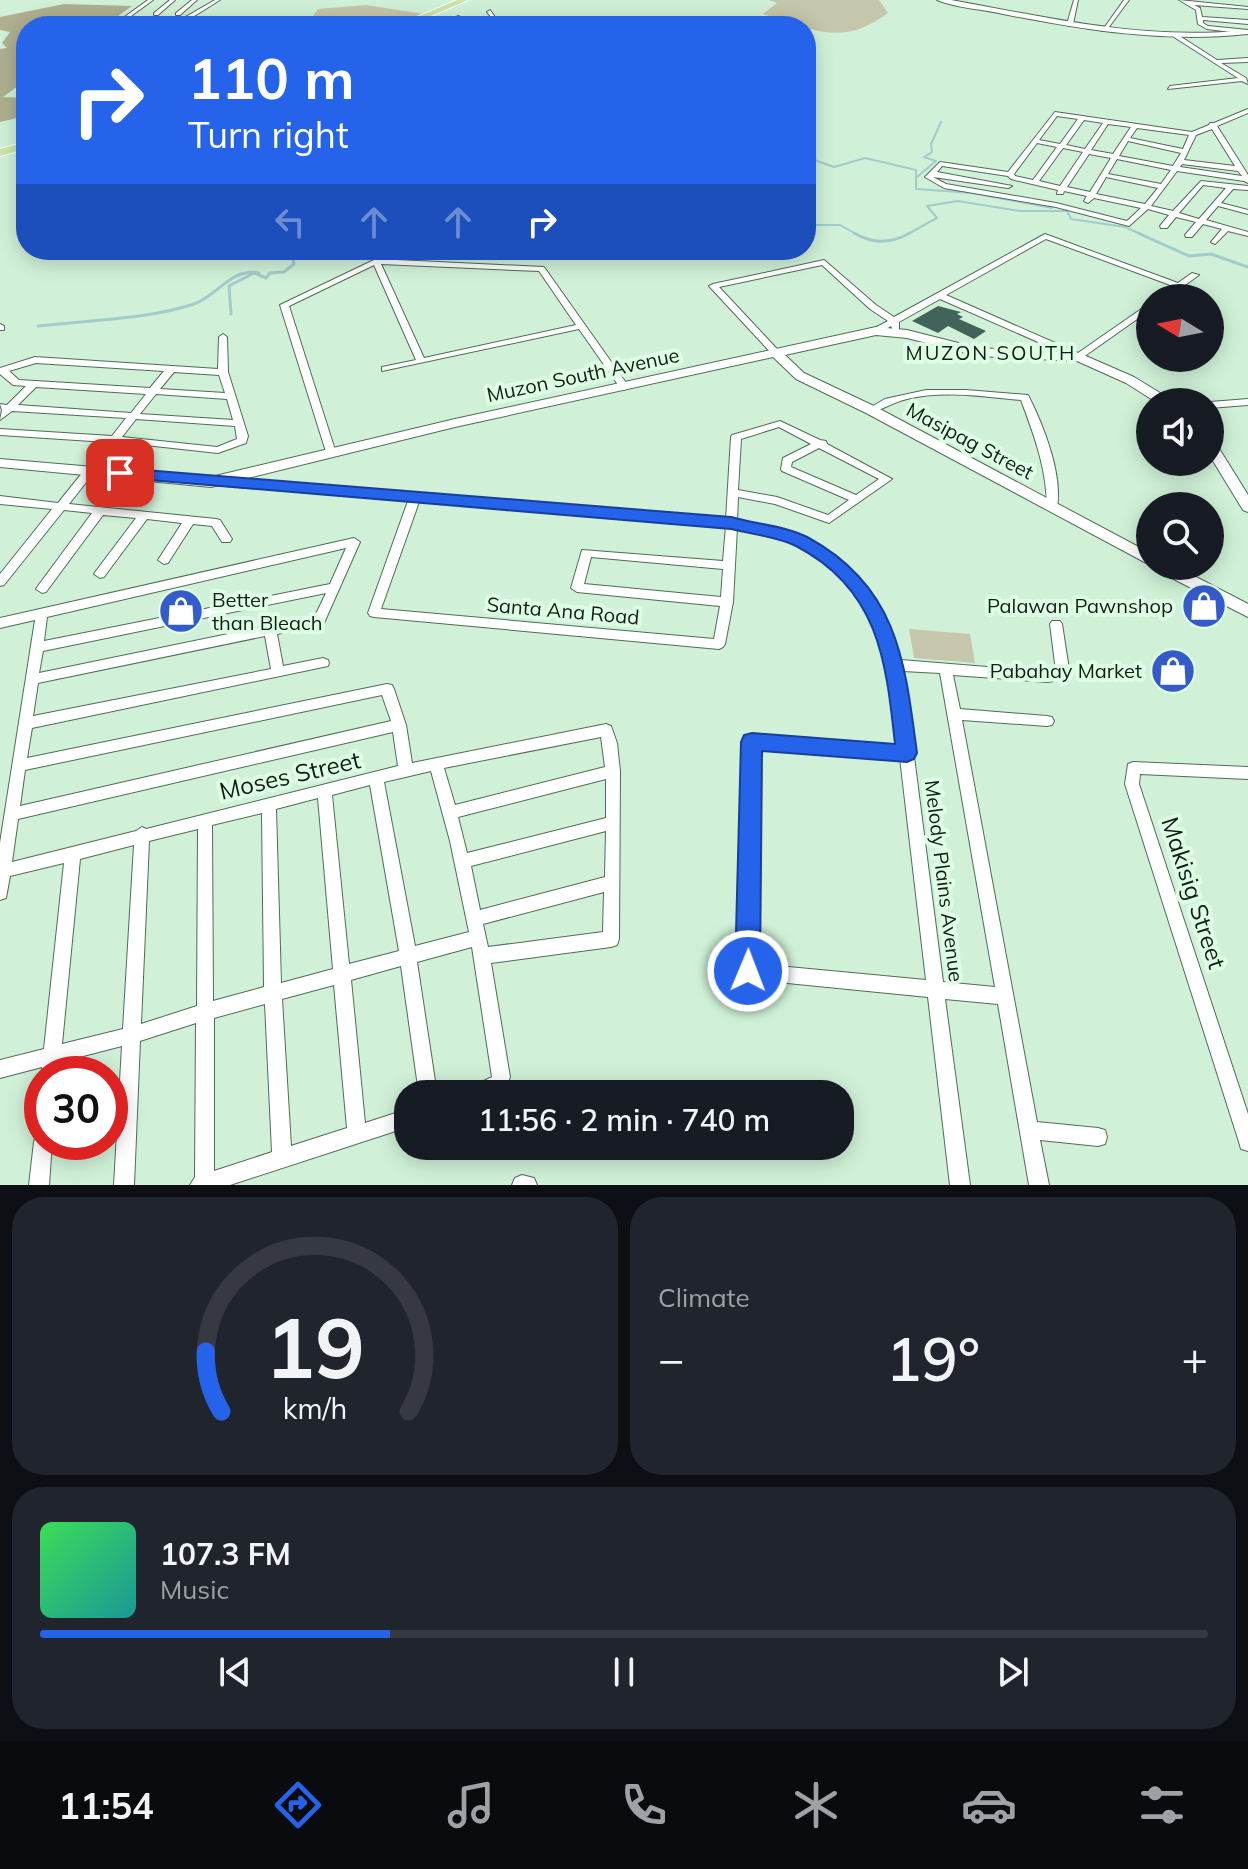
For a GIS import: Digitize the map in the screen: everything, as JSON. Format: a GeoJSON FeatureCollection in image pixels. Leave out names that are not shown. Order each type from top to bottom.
{"type":"FeatureCollection","features":[{"type":"Feature","properties":{"kind":"main road"},"geometry":{"type":"LineString","coordinates":[[424,16],[464,0]]}},
{"type":"Feature","properties":{"kind":"street"},"geometry":{"type":"LineString","coordinates":[[129,16],[151,0]]}},
{"type":"Feature","properties":{"kind":"street"},"geometry":{"type":"LineString","coordinates":[[156,14],[173,0]]}},
{"type":"Feature","properties":{"kind":"street"},"geometry":{"type":"LineString","coordinates":[[178,14],[195,0]]}},
{"type":"Feature","properties":{"kind":"street"},"geometry":{"type":"LineString","coordinates":[[940,0],[1104,30],[1176,36],[1248,32]]}},
{"type":"Feature","properties":{"kind":"street"},"geometry":{"type":"LineString","coordinates":[[1070,24],[1076,0]]}},
{"type":"Feature","properties":{"kind":"street"},"geometry":{"type":"LineString","coordinates":[[1104,30],[1127,0]]}},
{"type":"Feature","properties":{"kind":"street"},"geometry":{"type":"LineString","coordinates":[[1232,0],[1248,1]]}},
{"type":"Feature","properties":{"kind":"street"},"geometry":{"type":"LineString","coordinates":[[1184,1],[1248,8]]}},
{"type":"Feature","properties":{"kind":"street"},"geometry":{"type":"LineString","coordinates":[[1184,1],[1198,9],[1248,14]]}},
{"type":"Feature","properties":{"kind":"street"},"geometry":{"type":"LineString","coordinates":[[133,13],[194,15],[221,2]]}},
{"type":"Feature","properties":{"kind":"street"},"geometry":{"type":"LineString","coordinates":[[1198,9],[1199,18],[1207,27],[1248,32]]}},
{"type":"Feature","properties":{"kind":"street"},"geometry":{"type":"LineString","coordinates":[[490,12],[493,16]]}},
{"type":"Feature","properties":{"kind":"street"},"geometry":{"type":"LineString","coordinates":[[1199,18],[1248,22]]}},
{"type":"Feature","properties":{"kind":"street"},"geometry":{"type":"LineString","coordinates":[[1176,36],[1246,81]]}},
{"type":"Feature","properties":{"kind":"street"},"geometry":{"type":"LineString","coordinates":[[1218,61],[1248,60]]}},
{"type":"Feature","properties":{"kind":"street"},"geometry":{"type":"LineString","coordinates":[[1170,88],[1246,81]]}},
{"type":"Feature","properties":{"kind":"street"},"geometry":{"type":"LineString","coordinates":[[1003,196],[1011,176],[1055,114],[1193,134],[1248,111]]}},
{"type":"Feature","properties":{"kind":"street"},"geometry":{"type":"LineString","coordinates":[[1030,200],[1061,146],[1082,118]]}},
{"type":"Feature","properties":{"kind":"street"},"geometry":{"type":"LineString","coordinates":[[1056,205],[1062,188],[1107,121]]}},
{"type":"Feature","properties":{"kind":"street"},"geometry":{"type":"LineString","coordinates":[[1212,124],[1247,180]]}},
{"type":"Feature","properties":{"kind":"street"},"geometry":{"type":"LineString","coordinates":[[1082,210],[1135,125]]}},
{"type":"Feature","properties":{"kind":"street"},"geometry":{"type":"LineString","coordinates":[[1193,134],[1186,152],[1163,187],[1148,207],[1129,224],[1082,210],[944,186],[930,178],[940,164],[1011,176],[1148,207],[1248,234]]}},
{"type":"Feature","properties":{"kind":"street"},"geometry":{"type":"LineString","coordinates":[[1127,139],[1186,152]]}},
{"type":"Feature","properties":{"kind":"street"},"geometry":{"type":"LineString","coordinates":[[1036,141],[1117,157],[1240,169]]}},
{"type":"Feature","properties":{"kind":"street"},"geometry":{"type":"LineString","coordinates":[[1178,165],[1247,180]]}},
{"type":"Feature","properties":{"kind":"street"},"geometry":{"type":"LineString","coordinates":[[932,173],[1008,186]]}},
{"type":"Feature","properties":{"kind":"street"},"geometry":{"type":"LineString","coordinates":[[1105,175],[1163,187]]}},
{"type":"Feature","properties":{"kind":"street"},"geometry":{"type":"LineString","coordinates":[[1164,226],[1201,183],[1248,188]]}},
{"type":"Feature","properties":{"kind":"street"},"geometry":{"type":"LineString","coordinates":[[1189,235],[1231,187]]}},
{"type":"Feature","properties":{"kind":"street"},"geometry":{"type":"LineString","coordinates":[[1106,217],[1116,200]]}},
{"type":"Feature","properties":{"kind":"street"},"geometry":{"type":"LineString","coordinates":[[1217,204],[1248,212]]}},
{"type":"Feature","properties":{"kind":"street"},"geometry":{"type":"LineString","coordinates":[[1215,242],[1227,228]]}},
{"type":"Feature","properties":{"kind":"street"},"geometry":{"type":"LineString","coordinates":[[876,331],[1045,236],[1175,284]]}},
{"type":"Feature","properties":{"kind":"street"},"geometry":{"type":"LineString","coordinates":[[376,261],[421,361]]}},
{"type":"Feature","properties":{"kind":"street"},"geometry":{"type":"LineString","coordinates":[[331,453],[284,305],[376,261],[541,269],[624,387]]}},
{"type":"Feature","properties":{"kind":"street"},"geometry":{"type":"LineString","coordinates":[[775,352],[713,286],[824,262],[873,307],[895,322],[896,328],[906,333]]}},
{"type":"Feature","properties":{"kind":"street"},"geometry":{"type":"LineString","coordinates":[[1183,284],[1195,275]]}},
{"type":"Feature","properties":{"kind":"street"},"geometry":{"type":"LineString","coordinates":[[941,296],[1079,357],[1136,316]]}},
{"type":"Feature","properties":{"kind":"street"},"geometry":{"type":"LineString","coordinates":[[385,369],[582,326]]}},
{"type":"Feature","properties":{"kind":"street","name":"Muzon South Avenue"},"geometry":{"type":"LineString","coordinates":[[0,463],[211,482],[876,331],[906,333],[959,349],[1079,357],[1143,388]]}},
{"type":"Feature","properties":{"kind":"street"},"geometry":{"type":"LineString","coordinates":[[1010,354],[1025,353],[1031,349],[1033,342],[1028,336]]}},
{"type":"Feature","properties":{"kind":"street"},"geometry":{"type":"LineString","coordinates":[[0,432],[115,439],[218,450],[242,441],[223,372],[223,337]]}},
{"type":"Feature","properties":{"kind":"street","name":"Masipag Street"},"geometry":{"type":"LineString","coordinates":[[775,352],[800,376],[871,410],[1136,553]]}},
{"type":"Feature","properties":{"kind":"street"},"geometry":{"type":"LineString","coordinates":[[2,370],[35,360],[223,372]]}},
{"type":"Feature","properties":{"kind":"street"},"geometry":{"type":"LineString","coordinates":[[0,582],[171,369]]}},
{"type":"Feature","properties":{"kind":"street"},"geometry":{"type":"LineString","coordinates":[[2,370],[16,383],[229,396]]}},
{"type":"Feature","properties":{"kind":"street"},"geometry":{"type":"LineString","coordinates":[[0,417],[5,408],[34,384]]}},
{"type":"Feature","properties":{"kind":"street"},"geometry":{"type":"LineString","coordinates":[[871,410],[897,397],[932,392],[1025,397],[1048,463],[1053,488],[1052,508]]}},
{"type":"Feature","properties":{"kind":"street"},"geometry":{"type":"LineString","coordinates":[[1224,404],[1248,402]]}},
{"type":"Feature","properties":{"kind":"street"},"geometry":{"type":"LineString","coordinates":[[5,408],[237,423]]}},
{"type":"Feature","properties":{"kind":"street","name":"Santa Ana Road"},"geometry":{"type":"LineString","coordinates":[[415,497],[374,613],[719,644],[727,602],[736,437],[780,424],[887,479],[829,519],[777,501],[733,493]]}},
{"type":"Feature","properties":{"kind":"street"},"geometry":{"type":"LineString","coordinates":[[822,443],[787,460],[786,469],[856,499]]}},
{"type":"Feature","properties":{"kind":"street"},"geometry":{"type":"LineString","coordinates":[[1224,468],[1247,505]]}},
{"type":"Feature","properties":{"kind":"street","name":"Melody Plains Avenue"},"geometry":{"type":"LineString","coordinates":[[211,482],[731,523],[801,541],[840,568],[871,602],[896,665],[960,1185]]}},
{"type":"Feature","properties":{"kind":"street"},"geometry":{"type":"LineString","coordinates":[[0,500],[216,523],[226,539]]}},
{"type":"Feature","properties":{"kind":"street"},"geometry":{"type":"LineString","coordinates":[[42,589],[100,511]]}},
{"type":"Feature","properties":{"kind":"street"},"geometry":{"type":"LineString","coordinates":[[100,574],[144,516]]}},
{"type":"Feature","properties":{"kind":"street"},"geometry":{"type":"LineString","coordinates":[[164,560],[190,520]]}},
{"type":"Feature","properties":{"kind":"street"},"geometry":{"type":"LineString","coordinates":[[0,623],[354,542],[320,620],[34,679]]}},
{"type":"Feature","properties":{"kind":"street"},"geometry":{"type":"LineString","coordinates":[[727,602],[577,588],[586,553],[728,565]]}},
{"type":"Feature","properties":{"kind":"street"},"geometry":{"type":"LineString","coordinates":[[1189,580],[1248,611]]}},
{"type":"Feature","properties":{"kind":"street"},"geometry":{"type":"LineString","coordinates":[[38,647],[335,587]]}},
{"type":"Feature","properties":{"kind":"street"},"geometry":{"type":"LineString","coordinates":[[0,893],[28,723],[42,612]]}},
{"type":"Feature","properties":{"kind":"street"},"geometry":{"type":"LineString","coordinates":[[896,665],[1048,677],[1061,675],[1063,669],[1056,624]]}},
{"type":"Feature","properties":{"kind":"street"},"geometry":{"type":"LineString","coordinates":[[270,631],[278,673]]}},
{"type":"Feature","properties":{"kind":"street"},"geometry":{"type":"LineString","coordinates":[[28,723],[323,663]]}},
{"type":"Feature","properties":{"kind":"street"},"geometry":{"type":"LineString","coordinates":[[946,669],[1039,1185]]}},
{"type":"Feature","properties":{"kind":"street"},"geometry":{"type":"LineString","coordinates":[[20,765],[387,689],[399,725],[406,770]]}},
{"type":"Feature","properties":{"kind":"street"},"geometry":{"type":"LineString","coordinates":[[954,714],[1047,721]]}},
{"type":"Feature","properties":{"kind":"street"},"geometry":{"type":"LineString","coordinates":[[13,814],[399,725]]}},
{"type":"Feature","properties":{"kind":"street","name":"Moses Street"},"geometry":{"type":"LineString","coordinates":[[2,872],[142,834],[406,770],[592,731],[606,730],[610,736],[613,771]]}},
{"type":"Feature","properties":{"kind":"street"},"geometry":{"type":"LineString","coordinates":[[907,753],[752,742],[748,971],[1005,996]]}},
{"type":"Feature","properties":{"kind":"street"},"geometry":{"type":"LineString","coordinates":[[436,764],[463,861],[484,956],[500,1080]]}},
{"type":"Feature","properties":{"kind":"street","name":"Makisig Street"},"geometry":{"type":"LineString","coordinates":[[1248,773],[1133,768],[1132,784],[1248,1142]]}},
{"type":"Feature","properties":{"kind":"street"},"geometry":{"type":"LineString","coordinates":[[450,813],[613,771],[611,939],[484,956]]}},
{"type":"Feature","properties":{"kind":"street"},"geometry":{"type":"LineString","coordinates":[[376,779],[408,955],[426,1080]]}},
{"type":"Feature","properties":{"kind":"street"},"geometry":{"type":"LineString","coordinates":[[324,790],[357,1135]]}},
{"type":"Feature","properties":{"kind":"street"},"geometry":{"type":"LineString","coordinates":[[269,805],[273,994],[282,1158]]}},
{"type":"Feature","properties":{"kind":"street"},"geometry":{"type":"LineString","coordinates":[[205,819],[203,1184],[394,1123]]}},
{"type":"Feature","properties":{"kind":"street"},"geometry":{"type":"LineString","coordinates":[[463,861],[611,823]]}},
{"type":"Feature","properties":{"kind":"street"},"geometry":{"type":"LineString","coordinates":[[124,1185],[142,834]]}},
{"type":"Feature","properties":{"kind":"street"},"geometry":{"type":"LineString","coordinates":[[52,1054],[73,854]]}},
{"type":"Feature","properties":{"kind":"street"},"geometry":{"type":"LineString","coordinates":[[474,919],[610,883]]}},
{"type":"Feature","properties":{"kind":"street"},"geometry":{"type":"LineString","coordinates":[[0,1069],[478,937]]}},
{"type":"Feature","properties":{"kind":"street"},"geometry":{"type":"LineString","coordinates":[[1029,1130],[1098,1137]]}},
{"type":"Feature","properties":{"kind":"street"},"geometry":{"type":"LineString","coordinates":[[39,1185],[41,1160]]}},
{"type":"Feature","properties":{"kind":"green space"},"geometry":{"type":"Polygon","coordinates":[[[769,0],[879,0],[888,13],[855,30],[827,32],[816,31],[816,16],[763,14],[777,3],[769,0]]]}},
{"type":"Feature","properties":{"kind":"green space"},"geometry":{"type":"Polygon","coordinates":[[[64,4],[132,6],[118,16],[16,16],[16,87],[3,97],[16,98],[16,118],[0,122],[0,49],[7,48],[2,43],[10,32],[0,30],[0,17],[64,4]]]}},
{"type":"Feature","properties":{"kind":"green space"},"geometry":{"type":"Polygon","coordinates":[[[366,5],[424,14],[313,16],[318,9],[366,5]]]}},
{"type":"Feature","properties":{"kind":"green space"},"geometry":{"type":"Polygon","coordinates":[[[909,629],[970,634],[975,663],[914,658],[909,629]]]}},
{"type":"Feature","properties":{"kind":"building"},"geometry":{"type":"Polygon","coordinates":[[[938,306],[961,312],[957,314],[963,317],[959,319],[986,331],[974,339],[948,326],[938,333],[912,321],[938,306]]]}},
{"type":"Feature","properties":{"kind":"waterway"},"geometry":{"type":"LineString","coordinates":[[917,177],[936,161],[924,157],[932,152],[931,144],[941,122]]}},
{"type":"Feature","properties":{"kind":"waterway"},"geometry":{"type":"LineString","coordinates":[[816,161],[834,167],[865,158],[916,170],[916,189],[972,193],[1052,208]]}},
{"type":"Feature","properties":{"kind":"waterway"},"geometry":{"type":"LineString","coordinates":[[909,234],[937,218],[927,206],[958,201],[1020,211],[1067,211],[1071,219],[1125,227],[1143,235]]}},
{"type":"Feature","properties":{"kind":"waterway"},"geometry":{"type":"LineString","coordinates":[[816,225],[840,225],[856,234]]}},
{"type":"Feature","properties":{"kind":"waterway"},"geometry":{"type":"LineString","coordinates":[[1138,233],[1189,256],[1211,254],[1248,267]]}},
{"type":"Feature","properties":{"kind":"waterway"},"geometry":{"type":"LineString","coordinates":[[856,234],[882,241],[909,234]]}},
{"type":"Feature","properties":{"kind":"waterway"},"geometry":{"type":"LineString","coordinates":[[231,314],[229,286],[254,273],[266,278],[270,273],[284,272],[294,264],[293,260]]}},
{"type":"Feature","properties":{"kind":"waterway"},"geometry":{"type":"LineString","coordinates":[[38,326],[175,309],[202,300],[241,274],[259,273]]}},
{"type":"Feature","properties":{"kind":"place","name":"Palawan Pawnshop"},"geometry":{"type":"Point","coordinates":[1204,606]}},
{"type":"Feature","properties":{"kind":"place","name":"Better than Bleach"},"geometry":{"type":"Point","coordinates":[181,611]}},
{"type":"Feature","properties":{"kind":"place","name":"Pabahay Market"},"geometry":{"type":"Point","coordinates":[1173,671]}},
{"type":"Feature","properties":{"kind":"district","name":"MUZON SOUTH"},"geometry":{"type":"Point","coordinates":[991,353]}},
{"type":"Feature","properties":{"kind":"route"},"geometry":{"type":"LineString","coordinates":[[120,473],[731,523],[801,541],[840,568],[871,602],[896,665],[907,753],[752,742],[748,971]]}}]}
